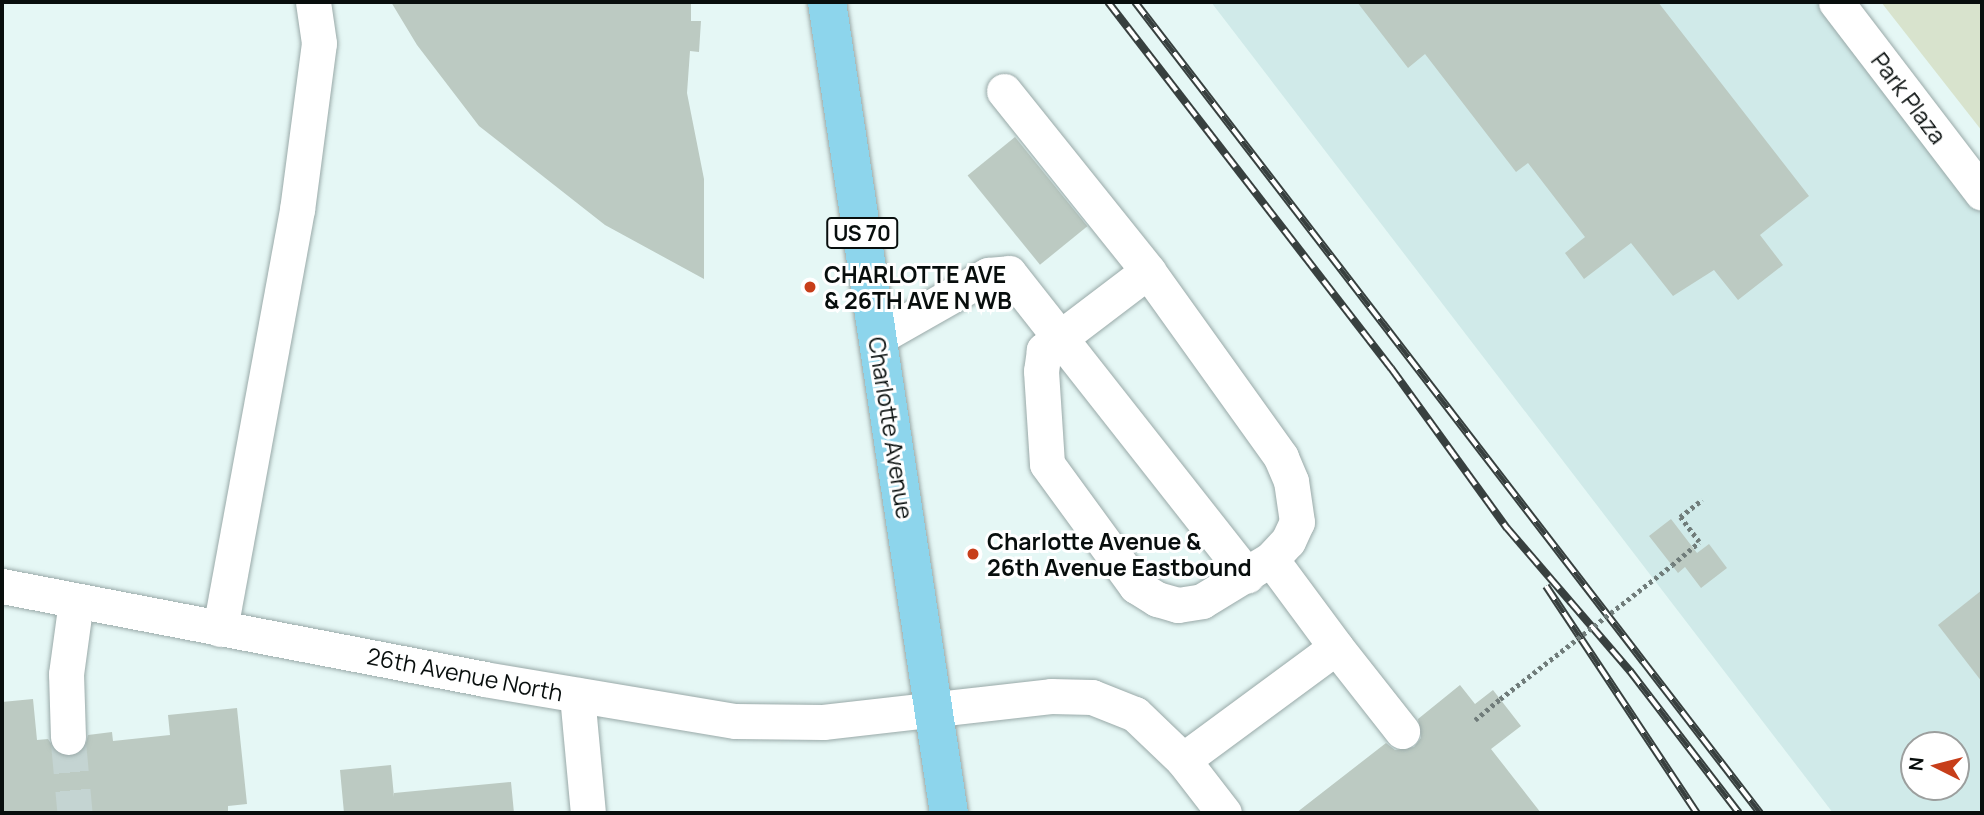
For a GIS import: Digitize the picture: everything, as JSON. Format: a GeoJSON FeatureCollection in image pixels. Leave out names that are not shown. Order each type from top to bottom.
{"type":"FeatureCollection","features":[{"type":"Feature","properties":{"kind":"main road","name":"Charlotte Avenue"},"geometry":{"type":"LineString","coordinates":[[827,2],[949,813]]}},
{"type":"Feature","properties":{"kind":"street"},"geometry":{"type":"LineString","coordinates":[[220,629],[301,184],[319,43],[313,2]]}},
{"type":"Feature","properties":{"kind":"street","name":"Park Plaza"},"geometry":{"type":"LineString","coordinates":[[1836,2],[1982,193]]}},
{"type":"Feature","properties":{"kind":"street"},"geometry":{"type":"LineString","coordinates":[[1004,91],[1148,271],[1281,457],[1290,481],[1297,522],[1288,541],[1259,567],[1202,601],[1178,605],[1136,586],[1047,464],[1041,370],[1044,350],[1148,271]]}},
{"type":"Feature","properties":{"kind":"street"},"geometry":{"type":"LineString","coordinates":[[877,338],[999,272],[1019,280],[1062,335],[1259,567],[1336,647],[1402,731]]}},
{"type":"Feature","properties":{"kind":"street","name":"26th Avenue North"},"geometry":{"type":"LineString","coordinates":[[2,586],[692,716],[764,723],[1051,696],[1091,696],[1135,714],[1183,760],[1224,813]]}},
{"type":"Feature","properties":{"kind":"street"},"geometry":{"type":"LineString","coordinates":[[68,737],[66,674],[76,601]]}},
{"type":"Feature","properties":{"kind":"street"},"geometry":{"type":"LineString","coordinates":[[1183,760],[1336,647]]}},
{"type":"Feature","properties":{"kind":"street"},"geometry":{"type":"LineString","coordinates":[[577,695],[588,813]]}},
{"type":"Feature","properties":{"kind":"path"},"geometry":{"type":"LineString","coordinates":[[1475,720],[1699,542],[1680,517],[1702,500]]}},
{"type":"Feature","properties":{"kind":"shaded area"},"geometry":{"type":"Polygon","coordinates":[[[1211,2],[1836,2],[1982,193],[1982,813],[1833,813],[1211,2]]]}},
{"type":"Feature","properties":{"kind":"green space"},"geometry":{"type":"Polygon","coordinates":[[[1881,2],[1982,2],[1982,131],[1881,2]]]}},
{"type":"Feature","properties":{"kind":"building"},"geometry":{"type":"Polygon","coordinates":[[[391,2],[691,2],[691,21],[701,21],[699,52],[690,51],[687,93],[704,179],[704,279],[605,225],[479,126],[417,45],[391,2]]]}},
{"type":"Feature","properties":{"kind":"building"},"geometry":{"type":"Polygon","coordinates":[[[1357,2],[1658,2],[1809,196],[1760,235],[1783,265],[1738,300],[1714,270],[1673,296],[1631,243],[1584,279],[1565,253],[1585,237],[1528,163],[1516,172],[1425,54],[1408,68],[1357,2]]]}},
{"type":"Feature","properties":{"kind":"building"},"geometry":{"type":"Polygon","coordinates":[[[1015,137],[1087,226],[1040,265],[968,175],[1015,137]]]}},
{"type":"Feature","properties":{"kind":"building"},"geometry":{"type":"Polygon","coordinates":[[[1671,519],[1697,553],[1709,544],[1727,568],[1701,588],[1685,567],[1678,573],[1649,536],[1671,519]]]}},
{"type":"Feature","properties":{"kind":"building"},"geometry":{"type":"Polygon","coordinates":[[[1982,590],[1982,682],[1938,625],[1982,590]]]}},
{"type":"Feature","properties":{"kind":"building"},"geometry":{"type":"Polygon","coordinates":[[[1460,685],[1475,704],[1493,690],[1521,726],[1491,749],[1541,813],[1296,813],[1386,743],[1395,750],[1414,747],[1421,738],[1418,719],[1460,685]]]}},
{"type":"Feature","properties":{"kind":"building"},"geometry":{"type":"Polygon","coordinates":[[[33,699],[37,740],[48,739],[58,754],[68,757],[85,747],[88,735],[112,732],[113,741],[170,735],[168,715],[237,708],[247,804],[228,806],[228,813],[2,813],[2,702],[33,699]]]}},
{"type":"Feature","properties":{"kind":"building"},"geometry":{"type":"Polygon","coordinates":[[[391,765],[394,797],[394,793],[511,782],[514,813],[344,813],[340,770],[391,765]]]}},
{"type":"Feature","properties":{"kind":"tunnel"},"geometry":{"type":"LineString","coordinates":[[68,737],[75,813]]}},
{"type":"Feature","properties":{"kind":"railway"},"geometry":{"type":"LineString","coordinates":[[1108,2],[1391,368],[1507,528],[1630,671],[1739,813]]}},
{"type":"Feature","properties":{"kind":"railway"},"geometry":{"type":"LineString","coordinates":[[1135,2],[1760,813]]}},
{"type":"Feature","properties":{"kind":"railway"},"geometry":{"type":"LineString","coordinates":[[1546,586],[1697,813]]}},
{"type":"Feature","properties":{"kind":"place","name":"CHARLOTTE AVE & 26TH AVE N WB"},"geometry":{"type":"Point","coordinates":[810,287]}},
{"type":"Feature","properties":{"kind":"place","name":"Charlotte Avenue & 26th Avenue Eastbound"},"geometry":{"type":"Point","coordinates":[973,554]}}]}
